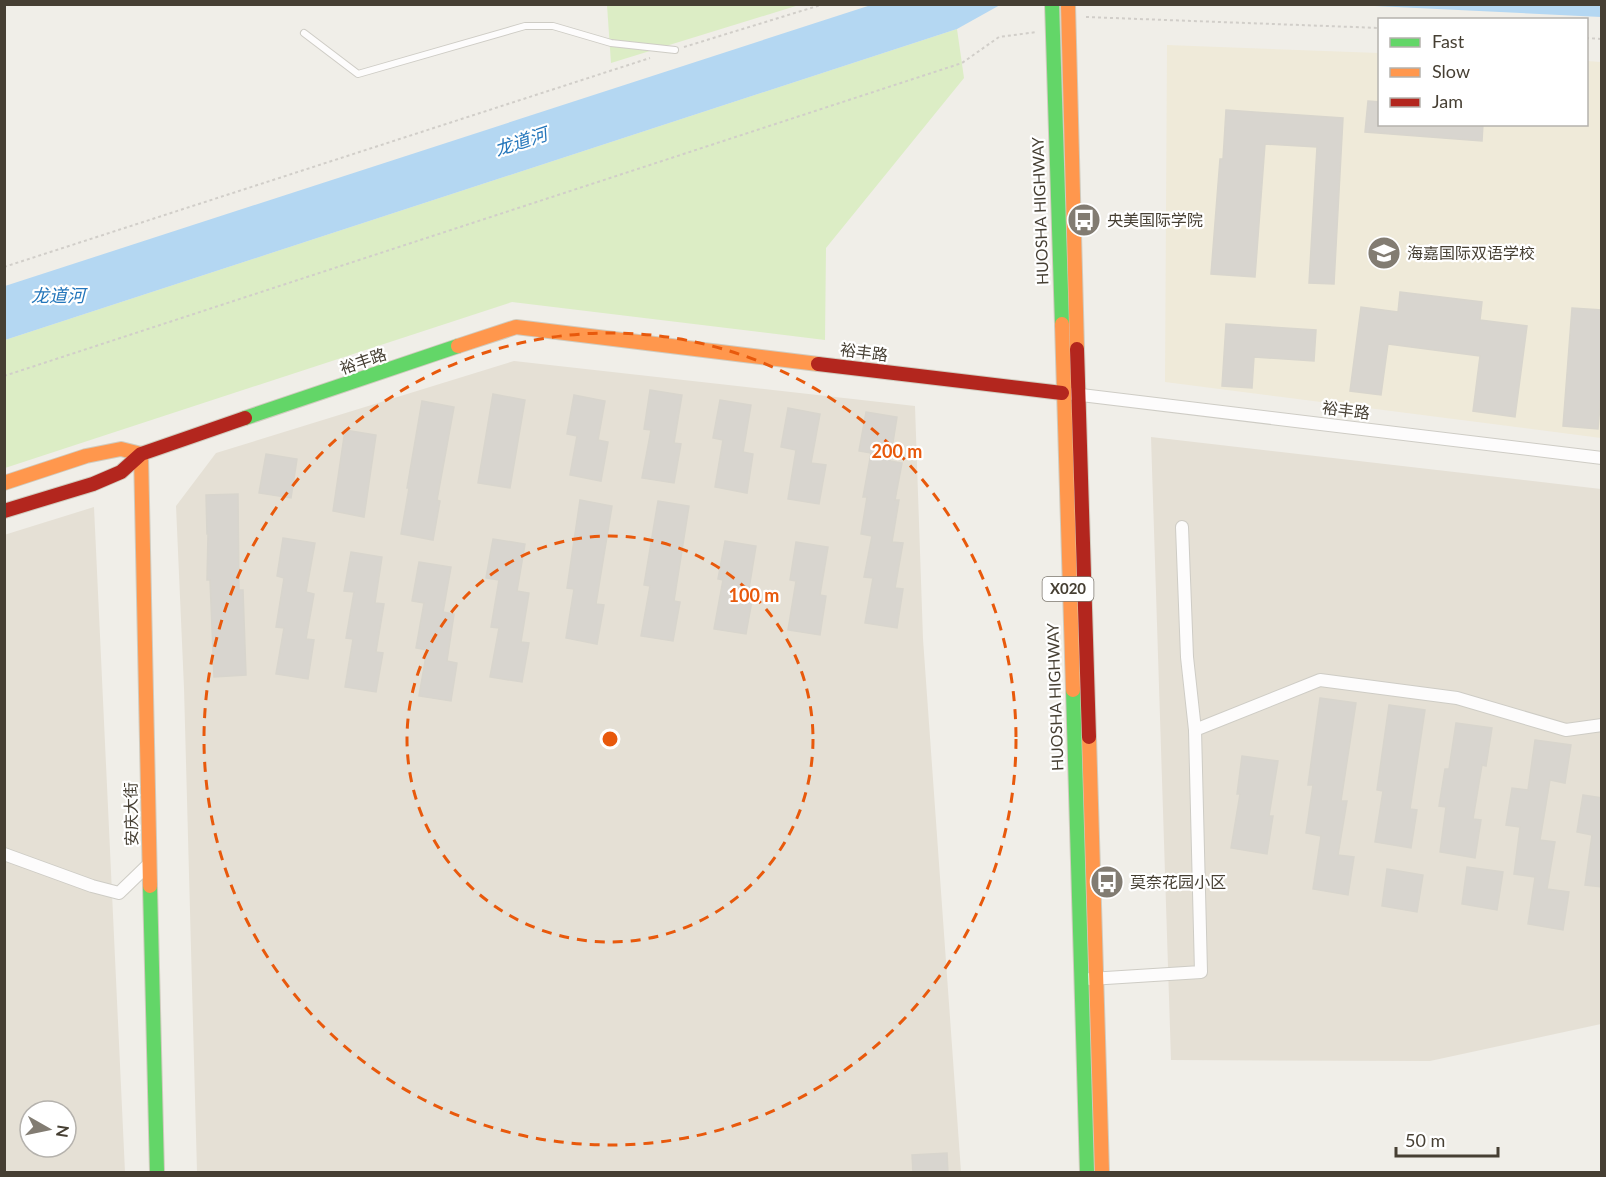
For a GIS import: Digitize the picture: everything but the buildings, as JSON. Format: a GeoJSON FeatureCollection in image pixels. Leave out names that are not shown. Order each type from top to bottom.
{"type":"FeatureCollection","features":[{"type":"Feature","properties":{"kind":"main road","name":"HUOSHA HIGHWAY"},"geometry":{"type":"LineString","coordinates":[[1052,4],[1086,1173]]}},
{"type":"Feature","properties":{"kind":"main road","name":"HUOSHA HIGHWAY"},"geometry":{"type":"LineString","coordinates":[[1069,10],[1078,394],[1102,1173]]}},
{"type":"Feature","properties":{"kind":"main road","name":"裕丰路"},"geometry":{"type":"LineString","coordinates":[[4,511],[93,484],[122,472],[141,454],[516,327],[1062,393]]}},
{"type":"Feature","properties":{"kind":"main road","name":"裕丰路"},"geometry":{"type":"LineString","coordinates":[[4,483],[86,456],[121,449],[141,454]]}},
{"type":"Feature","properties":{"kind":"main road","name":"安庆大街"},"geometry":{"type":"LineString","coordinates":[[141,454],[148,864],[157,1173]]}},
{"type":"Feature","properties":{"kind":"street","name":"裕丰路"},"geometry":{"type":"LineString","coordinates":[[1062,393],[1602,458]]}},
{"type":"Feature","properties":{"kind":"street"},"geometry":{"type":"LineString","coordinates":[[1080,981],[1201,972],[1195,730],[1187,657],[1182,528]]}},
{"type":"Feature","properties":{"kind":"street"},"geometry":{"type":"LineString","coordinates":[[1195,730],[1320,680],[1457,698],[1566,730],[1602,725]]}},
{"type":"Feature","properties":{"kind":"street"},"geometry":{"type":"LineString","coordinates":[[4,854],[92,886],[119,893],[148,864]]}},
{"type":"Feature","properties":{"kind":"lane"},"geometry":{"type":"LineString","coordinates":[[303,33],[358,74],[525,26],[553,26],[611,43],[675,50]]}},
{"type":"Feature","properties":{"kind":"path"},"geometry":{"type":"LineString","coordinates":[[4,267],[824,4]]}},
{"type":"Feature","properties":{"kind":"path"},"geometry":{"type":"LineString","coordinates":[[1069,10],[1378,28]]}},
{"type":"Feature","properties":{"kind":"path"},"geometry":{"type":"LineString","coordinates":[[4,376],[962,63],[999,37],[1052,30]]}},
{"type":"Feature","properties":{"kind":"shaded area","name":"海嘉国际双语学校"},"geometry":{"type":"Polygon","coordinates":[[[1167,45],[1378,53],[1378,126],[1588,126],[1588,61],[1601,62],[1601,438],[1165,382],[1167,45]]]}},
{"type":"Feature","properties":{"kind":"shaded area"},"geometry":{"type":"Polygon","coordinates":[[[514,361],[915,406],[923,639],[961,1172],[197,1172],[184,688],[176,506],[216,453],[514,361]]]}},
{"type":"Feature","properties":{"kind":"shaded area"},"geometry":{"type":"Polygon","coordinates":[[[1151,437],[1601,489],[1601,1024],[1430,1061],[1171,1060],[1151,437]]]}},
{"type":"Feature","properties":{"kind":"shaded area"},"geometry":{"type":"Polygon","coordinates":[[[94,507],[125,1172],[5,1172],[4,535],[94,507]]]}},
{"type":"Feature","properties":{"kind":"green space"},"geometry":{"type":"Polygon","coordinates":[[[607,5],[799,5],[611,63],[607,5]]]}},
{"type":"Feature","properties":{"kind":"green space"},"geometry":{"type":"Polygon","coordinates":[[[957,29],[964,78],[826,248],[825,340],[512,302],[5,468],[5,340],[957,29]]]}},
{"type":"Feature","properties":{"kind":"water","name":"龙道河"},"geometry":{"type":"Polygon","coordinates":[[[871,5],[1000,5],[957,29],[5,340],[5,286],[871,5]]]}},
{"type":"Feature","properties":{"kind":"water"},"geometry":{"type":"Polygon","coordinates":[[[1354,5],[1601,5],[1601,17],[1354,5]]]}},
{"type":"Feature","properties":{"kind":"traffic: fast"},"geometry":{"type":"LineString","coordinates":[[1052,4],[1062,324]]}},
{"type":"Feature","properties":{"kind":"traffic: fast"},"geometry":{"type":"LineString","coordinates":[[245,418],[458,346]]}},
{"type":"Feature","properties":{"kind":"traffic: fast"},"geometry":{"type":"LineString","coordinates":[[1073,690],[1087,1172]]}},
{"type":"Feature","properties":{"kind":"traffic: fast"},"geometry":{"type":"LineString","coordinates":[[150,886],[157,1172]]}},
{"type":"Feature","properties":{"kind":"traffic: slow"},"geometry":{"type":"LineString","coordinates":[[1068,4],[1077,349]]}},
{"type":"Feature","properties":{"kind":"traffic: slow"},"geometry":{"type":"LineString","coordinates":[[1062,324],[1073,690]]}},
{"type":"Feature","properties":{"kind":"traffic: slow"},"geometry":{"type":"LineString","coordinates":[[458,346],[516,327],[818,364]]}},
{"type":"Feature","properties":{"kind":"traffic: slow"},"geometry":{"type":"LineString","coordinates":[[4,483],[86,456],[121,449],[141,454]]}},
{"type":"Feature","properties":{"kind":"traffic: slow"},"geometry":{"type":"LineString","coordinates":[[141,454],[150,886]]}},
{"type":"Feature","properties":{"kind":"traffic: slow"},"geometry":{"type":"LineString","coordinates":[[1089,737],[1102,1172]]}},
{"type":"Feature","properties":{"kind":"traffic: jam"},"geometry":{"type":"LineString","coordinates":[[1077,349],[1089,737]]}},
{"type":"Feature","properties":{"kind":"traffic: jam"},"geometry":{"type":"LineString","coordinates":[[818,364],[1062,393]]}},
{"type":"Feature","properties":{"kind":"traffic: jam"},"geometry":{"type":"LineString","coordinates":[[4,511],[93,484],[121,472],[141,454],[245,418]]}},
{"type":"Feature","properties":{"kind":"place","name":"央美国际学院"},"geometry":{"type":"Point","coordinates":[1084,220]}},
{"type":"Feature","properties":{"kind":"place","name":"海嘉国际双语学校"},"geometry":{"type":"Point","coordinates":[1384,253]}},
{"type":"Feature","properties":{"kind":"place","name":"莫奈花园小区"},"geometry":{"type":"Point","coordinates":[1107,882]}}]}
